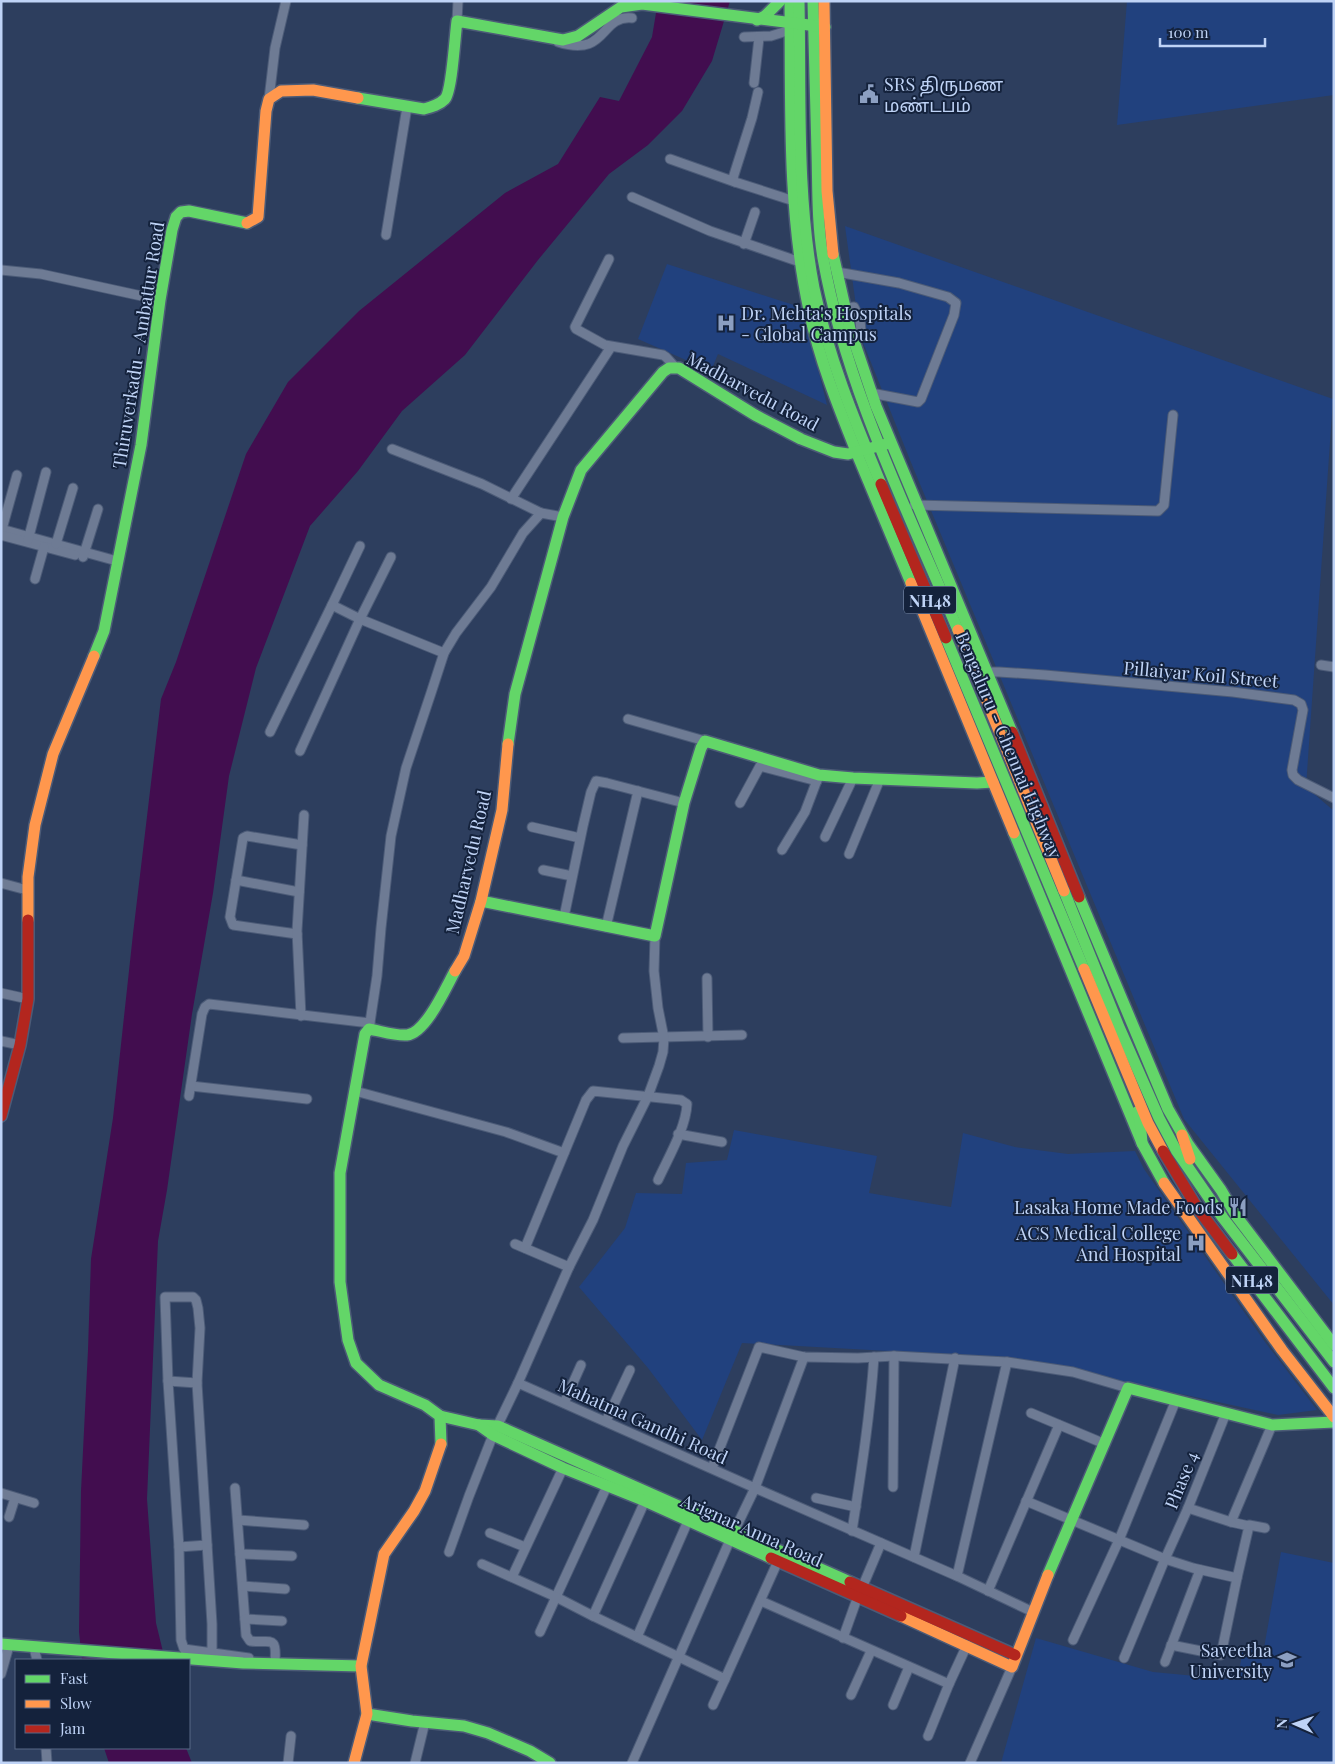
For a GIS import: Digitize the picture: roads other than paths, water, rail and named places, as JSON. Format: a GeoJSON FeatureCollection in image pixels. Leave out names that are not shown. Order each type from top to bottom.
{"type":"FeatureCollection","features":[{"type":"Feature","properties":{"kind":"main road"},"geometry":{"type":"LineString","coordinates":[[756,19],[765,16],[780,1]]}},
{"type":"Feature","properties":{"kind":"main road"},"geometry":{"type":"LineString","coordinates":[[790,1],[793,26],[794,201],[800,262],[807,307],[836,402],[862,451],[993,782],[1142,1143],[1164,1182],[1181,1207],[1282,1350],[1334,1417]]}},
{"type":"Feature","properties":{"kind":"main road","name":"Bengaluru - Chennai Highway"},"geometry":{"type":"LineString","coordinates":[[799,1],[793,26],[808,251],[818,306],[862,451],[1148,1123],[1198,1209],[1334,1388]]}},
{"type":"Feature","properties":{"kind":"main road","name":"Bengaluru - Chennai Highway"},"geometry":{"type":"LineString","coordinates":[[813,1],[819,27],[818,197],[823,256],[833,305],[853,377],[885,444],[983,675],[1143,1084],[1168,1136],[1205,1193]]}},
{"type":"Feature","properties":{"kind":"main road"},"geometry":{"type":"LineString","coordinates":[[824,1],[819,27],[827,191],[832,247],[844,308],[885,444]]}},
{"type":"Feature","properties":{"kind":"main road"},"geometry":{"type":"LineString","coordinates":[[269,99],[282,91],[313,90],[407,107],[424,109],[434,107],[446,98],[457,21],[563,40],[573,38],[625,5],[648,5],[756,19],[793,26],[819,27]]}},
{"type":"Feature","properties":{"kind":"main road","name":"Thiruverkadu - Ambattur Road"},"geometry":{"type":"LineString","coordinates":[[1,1116],[4,1091],[20,1045],[28,999],[27,890],[30,855],[53,754],[104,631],[141,445],[160,300],[172,230],[176,217],[181,212],[243,223],[248,223],[258,217],[266,111],[269,99]]}},
{"type":"Feature","properties":{"kind":"main road","name":"Madharvedu Road"},"geometry":{"type":"LineString","coordinates":[[370,1026],[406,1035],[414,1034],[421,1028],[464,956],[481,901],[502,810],[510,721],[515,694],[563,517],[581,470],[663,372],[675,367],[679,368],[755,415],[801,439],[839,454],[862,451],[885,444]]}},
{"type":"Feature","properties":{"kind":"main road"},"geometry":{"type":"LineString","coordinates":[[983,675],[1168,1109],[1182,1135],[1221,1190],[1237,1217],[1334,1346]]}},
{"type":"Feature","properties":{"kind":"main road"},"geometry":{"type":"LineString","coordinates":[[481,901],[655,936],[684,803],[701,748],[705,741],[761,762],[818,778],[993,782]]}},
{"type":"Feature","properties":{"kind":"main road"},"geometry":{"type":"LineString","coordinates":[[354,1763],[367,1714],[360,1666],[384,1554],[414,1511],[425,1491],[442,1442],[440,1416],[425,1405],[379,1385],[356,1364],[348,1340],[340,1282],[340,1173],[363,1040],[370,1026]]}},
{"type":"Feature","properties":{"kind":"main road"},"geometry":{"type":"LineString","coordinates":[[1111,1038],[1114,1054],[1140,1120],[1142,1143]]}},
{"type":"Feature","properties":{"kind":"main road"},"geometry":{"type":"LineString","coordinates":[[1182,1135],[1187,1152],[1205,1193]]}},
{"type":"Feature","properties":{"kind":"main road","name":"NH48"},"geometry":{"type":"LineString","coordinates":[[1205,1193],[1334,1362]]}},
{"type":"Feature","properties":{"kind":"main road"},"geometry":{"type":"LineString","coordinates":[[1219,1212],[1237,1217]]}},
{"type":"Feature","properties":{"kind":"main road"},"geometry":{"type":"LineString","coordinates":[[1014,1661],[1128,1388],[1272,1425],[1334,1422]]}},
{"type":"Feature","properties":{"kind":"main road","name":"Arignar Anna Road"},"geometry":{"type":"LineString","coordinates":[[440,1416],[496,1431],[672,1502],[778,1561],[860,1592],[967,1645],[1014,1661]]}},
{"type":"Feature","properties":{"kind":"main road","name":"Arignar Anna Road"},"geometry":{"type":"LineString","coordinates":[[496,1431],[563,1468],[645,1501],[688,1521],[732,1536],[1014,1661]]}},
{"type":"Feature","properties":{"kind":"main road"},"geometry":{"type":"LineString","coordinates":[[5,1645],[173,1658],[360,1666]]}},
{"type":"Feature","properties":{"kind":"main road"},"geometry":{"type":"LineString","coordinates":[[367,1714],[464,1726],[488,1733],[530,1751],[550,1763]]}},
{"type":"Feature","properties":{"kind":"street"},"geometry":{"type":"LineString","coordinates":[[269,99],[275,48],[286,1]]}},
{"type":"Feature","properties":{"kind":"street"},"geometry":{"type":"LineString","coordinates":[[457,21],[458,1]]}},
{"type":"Feature","properties":{"kind":"street"},"geometry":{"type":"LineString","coordinates":[[551,39],[584,46],[591,44],[620,18],[632,18]]}},
{"type":"Feature","properties":{"kind":"street"},"geometry":{"type":"LineString","coordinates":[[744,37],[759,38],[793,26]]}},
{"type":"Feature","properties":{"kind":"street"},"geometry":{"type":"LineString","coordinates":[[754,83],[759,38]]}},
{"type":"Feature","properties":{"kind":"street"},"geometry":{"type":"LineString","coordinates":[[735,182],[733,178],[758,92]]}},
{"type":"Feature","properties":{"kind":"street"},"geometry":{"type":"LineString","coordinates":[[386,235],[407,107]]}},
{"type":"Feature","properties":{"kind":"street"},"geometry":{"type":"LineString","coordinates":[[670,159],[794,201]]}},
{"type":"Feature","properties":{"kind":"street"},"geometry":{"type":"LineString","coordinates":[[632,197],[744,244],[800,262]]}},
{"type":"Feature","properties":{"kind":"street"},"geometry":{"type":"LineString","coordinates":[[744,244],[755,212]]}},
{"type":"Feature","properties":{"kind":"street"},"geometry":{"type":"LineString","coordinates":[[609,259],[575,326],[576,329],[611,347],[662,355],[675,367]]}},
{"type":"Feature","properties":{"kind":"street"},"geometry":{"type":"LineString","coordinates":[[1,270],[42,274],[160,300]]}},
{"type":"Feature","properties":{"kind":"street"},"geometry":{"type":"LineString","coordinates":[[837,272],[899,283],[948,297],[956,303],[954,316],[918,402],[871,393]]}},
{"type":"Feature","properties":{"kind":"street"},"geometry":{"type":"LineString","coordinates":[[511,498],[611,347]]}},
{"type":"Feature","properties":{"kind":"street"},"geometry":{"type":"LineString","coordinates":[[911,506],[1158,511],[1164,505],[1173,415]]}},
{"type":"Feature","properties":{"kind":"street"},"geometry":{"type":"LineString","coordinates":[[392,449],[482,484],[541,513],[563,517]]}},
{"type":"Feature","properties":{"kind":"street"},"geometry":{"type":"LineString","coordinates":[[28,539],[46,472]]}},
{"type":"Feature","properties":{"kind":"street"},"geometry":{"type":"LineString","coordinates":[[17,475],[2,529],[44,547],[117,564]]}},
{"type":"Feature","properties":{"kind":"street"},"geometry":{"type":"LineString","coordinates":[[56,544],[73,488]]}},
{"type":"Feature","properties":{"kind":"street"},"geometry":{"type":"LineString","coordinates":[[84,555],[98,509]]}},
{"type":"Feature","properties":{"kind":"street"},"geometry":{"type":"LineString","coordinates":[[189,1096],[204,1007],[209,1004],[370,1026],[392,836],[406,768],[444,653],[456,633],[491,587],[523,533],[541,513]]}},
{"type":"Feature","properties":{"kind":"street"},"geometry":{"type":"LineString","coordinates":[[1,535],[56,544],[84,555]]}},
{"type":"Feature","properties":{"kind":"street"},"geometry":{"type":"LineString","coordinates":[[270,732],[360,546]]}},
{"type":"Feature","properties":{"kind":"street"},"geometry":{"type":"LineString","coordinates":[[35,580],[44,547]]}},
{"type":"Feature","properties":{"kind":"street"},"geometry":{"type":"LineString","coordinates":[[300,752],[360,618],[391,557]]}},
{"type":"Feature","properties":{"kind":"street"},"geometry":{"type":"LineString","coordinates":[[332,604],[360,618],[444,653]]}},
{"type":"Feature","properties":{"kind":"street"},"geometry":{"type":"LineString","coordinates":[[1321,665],[1334,667]]}},
{"type":"Feature","properties":{"kind":"street","name":"Pillaiyar Koil Street"},"geometry":{"type":"LineString","coordinates":[[983,675],[999,672],[1045,675],[1233,692],[1294,700],[1301,704],[1303,710],[1292,768],[1293,775],[1298,780],[1334,798]]}},
{"type":"Feature","properties":{"kind":"street"},"geometry":{"type":"LineString","coordinates":[[628,719],[705,741]]}},
{"type":"Feature","properties":{"kind":"street"},"geometry":{"type":"LineString","coordinates":[[740,803],[761,762]]}},
{"type":"Feature","properties":{"kind":"street"},"geometry":{"type":"LineString","coordinates":[[782,850],[805,812],[818,778]]}},
{"type":"Feature","properties":{"kind":"street"},"geometry":{"type":"LineString","coordinates":[[825,837],[853,778]]}},
{"type":"Feature","properties":{"kind":"street"},"geometry":{"type":"LineString","coordinates":[[848,854],[880,780]]}},
{"type":"Feature","properties":{"kind":"street"},"geometry":{"type":"LineString","coordinates":[[564,917],[580,838],[591,792],[596,781],[684,803]]}},
{"type":"Feature","properties":{"kind":"street"},"geometry":{"type":"LineString","coordinates":[[606,926],[638,791]]}},
{"type":"Feature","properties":{"kind":"street"},"geometry":{"type":"LineString","coordinates":[[301,1016],[297,934],[304,815]]}},
{"type":"Feature","properties":{"kind":"street"},"geometry":{"type":"LineString","coordinates":[[532,827],[580,838]]}},
{"type":"Feature","properties":{"kind":"street"},"geometry":{"type":"LineString","coordinates":[[297,934],[233,925],[230,917],[243,838],[247,836],[302,845]]}},
{"type":"Feature","properties":{"kind":"street"},"geometry":{"type":"LineString","coordinates":[[543,870],[572,876]]}},
{"type":"Feature","properties":{"kind":"street"},"geometry":{"type":"LineString","coordinates":[[236,880],[299,892]]}},
{"type":"Feature","properties":{"kind":"street"},"geometry":{"type":"LineString","coordinates":[[1,883],[27,890]]}},
{"type":"Feature","properties":{"kind":"street"},"geometry":{"type":"LineString","coordinates":[[449,1552],[469,1496],[496,1431],[569,1267],[594,1220],[623,1146],[648,1096],[663,1052],[664,1038],[658,1008],[654,971],[655,936]]}},
{"type":"Feature","properties":{"kind":"street"},"geometry":{"type":"LineString","coordinates":[[707,978],[708,1037]]}},
{"type":"Feature","properties":{"kind":"street"},"geometry":{"type":"LineString","coordinates":[[1,993],[28,999]]}},
{"type":"Feature","properties":{"kind":"street"},"geometry":{"type":"LineString","coordinates":[[623,1038],[742,1035]]}},
{"type":"Feature","properties":{"kind":"street"},"geometry":{"type":"LineString","coordinates":[[1,1041],[20,1045]]}},
{"type":"Feature","properties":{"kind":"street"},"geometry":{"type":"LineString","coordinates":[[191,1086],[307,1099]]}},
{"type":"Feature","properties":{"kind":"street"},"geometry":{"type":"LineString","coordinates":[[355,1091],[506,1132],[564,1153]]}},
{"type":"Feature","properties":{"kind":"street"},"geometry":{"type":"LineString","coordinates":[[525,1248],[586,1100],[593,1091],[681,1100],[687,1104],[686,1113],[678,1134],[658,1180]]}},
{"type":"Feature","properties":{"kind":"street"},"geometry":{"type":"LineString","coordinates":[[678,1134],[722,1142]]}},
{"type":"Feature","properties":{"kind":"street"},"geometry":{"type":"LineString","coordinates":[[515,1244],[569,1267]]}},
{"type":"Feature","properties":{"kind":"street"},"geometry":{"type":"LineString","coordinates":[[212,1652],[197,1382],[200,1328],[198,1308],[196,1300],[188,1296],[165,1297],[168,1381],[179,1546],[181,1640],[184,1649],[188,1650],[273,1659],[275,1663]]}},
{"type":"Feature","properties":{"kind":"street"},"geometry":{"type":"LineString","coordinates":[[712,1468],[759,1347],[804,1357],[894,1356],[1007,1362],[1073,1372],[1128,1388]]}},
{"type":"Feature","properties":{"kind":"street"},"geometry":{"type":"LineString","coordinates":[[892,1487],[894,1356]]}},
{"type":"Feature","properties":{"kind":"street"},"geometry":{"type":"LineString","coordinates":[[632,1763],[755,1488],[804,1357]]}},
{"type":"Feature","properties":{"kind":"street"},"geometry":{"type":"LineString","coordinates":[[852,1530],[870,1409],[874,1357]]}},
{"type":"Feature","properties":{"kind":"street"},"geometry":{"type":"LineString","coordinates":[[914,1557],[955,1358]]}},
{"type":"Feature","properties":{"kind":"street"},"geometry":{"type":"LineString","coordinates":[[957,1576],[1007,1362]]}},
{"type":"Feature","properties":{"kind":"street"},"geometry":{"type":"LineString","coordinates":[[564,1403],[581,1365]]}},
{"type":"Feature","properties":{"kind":"street"},"geometry":{"type":"LineString","coordinates":[[606,1421],[630,1370]]}},
{"type":"Feature","properties":{"kind":"street"},"geometry":{"type":"LineString","coordinates":[[168,1381],[197,1382]]}},
{"type":"Feature","properties":{"kind":"street","name":"Mahatma Gandhi Road"},"geometry":{"type":"LineString","coordinates":[[518,1383],[957,1576],[1033,1612]]}},
{"type":"Feature","properties":{"kind":"street"},"geometry":{"type":"LineString","coordinates":[[1073,1640],[1119,1540],[1176,1400]]}},
{"type":"Feature","properties":{"kind":"street","name":"Phase 4"},"geometry":{"type":"LineString","coordinates":[[1124,1658],[1226,1413]]}},
{"type":"Feature","properties":{"kind":"street"},"geometry":{"type":"LineString","coordinates":[[1032,1414],[1105,1444]]}},
{"type":"Feature","properties":{"kind":"street"},"geometry":{"type":"LineString","coordinates":[[988,1590],[1059,1425]]}},
{"type":"Feature","properties":{"kind":"street"},"geometry":{"type":"LineString","coordinates":[[1231,1522],[1272,1425]]}},
{"type":"Feature","properties":{"kind":"street"},"geometry":{"type":"LineString","coordinates":[[512,1577],[563,1468]]}},
{"type":"Feature","properties":{"kind":"street"},"geometry":{"type":"LineString","coordinates":[[540,1632],[607,1486]]}},
{"type":"Feature","properties":{"kind":"street"},"geometry":{"type":"LineString","coordinates":[[236,1488],[246,1635],[248,1640],[271,1642],[274,1644],[276,1648],[275,1663]]}},
{"type":"Feature","properties":{"kind":"street"},"geometry":{"type":"LineString","coordinates":[[1,1493],[34,1503]]}},
{"type":"Feature","properties":{"kind":"street"},"geometry":{"type":"LineString","coordinates":[[9,1517],[16,1498]]}},
{"type":"Feature","properties":{"kind":"street"},"geometry":{"type":"LineString","coordinates":[[816,1498],[856,1507]]}},
{"type":"Feature","properties":{"kind":"street"},"geometry":{"type":"LineString","coordinates":[[593,1616],[645,1501]]}},
{"type":"Feature","properties":{"kind":"street"},"geometry":{"type":"LineString","coordinates":[[1026,1501],[1072,1522],[1165,1559],[1200,1570],[1237,1578]]}},
{"type":"Feature","properties":{"kind":"street"},"geometry":{"type":"LineString","coordinates":[[1188,1508],[1231,1522],[1266,1528]]}},
{"type":"Feature","properties":{"kind":"street"},"geometry":{"type":"LineString","coordinates":[[238,1520],[304,1524]]}},
{"type":"Feature","properties":{"kind":"street"},"geometry":{"type":"LineString","coordinates":[[637,1637],[688,1521]]}},
{"type":"Feature","properties":{"kind":"street"},"geometry":{"type":"LineString","coordinates":[[1171,1645],[1221,1655],[1249,1525]]}},
{"type":"Feature","properties":{"kind":"street"},"geometry":{"type":"LineString","coordinates":[[490,1533],[525,1547]]}},
{"type":"Feature","properties":{"kind":"street"},"geometry":{"type":"LineString","coordinates":[[843,1638],[881,1543]]}},
{"type":"Feature","properties":{"kind":"street"},"geometry":{"type":"LineString","coordinates":[[179,1546],[207,1545]]}},
{"type":"Feature","properties":{"kind":"street"},"geometry":{"type":"LineString","coordinates":[[240,1554],[292,1556]]}},
{"type":"Feature","properties":{"kind":"street"},"geometry":{"type":"LineString","coordinates":[[713,1705],[778,1561]]}},
{"type":"Feature","properties":{"kind":"street"},"geometry":{"type":"LineString","coordinates":[[482,1564],[556,1596],[593,1616],[725,1678]]}},
{"type":"Feature","properties":{"kind":"street"},"geometry":{"type":"LineString","coordinates":[[1165,1662],[1200,1570]]}},
{"type":"Feature","properties":{"kind":"street"},"geometry":{"type":"LineString","coordinates":[[243,1586],[285,1589]]}},
{"type":"Feature","properties":{"kind":"street"},"geometry":{"type":"LineString","coordinates":[[761,1601],[949,1684]]}},
{"type":"Feature","properties":{"kind":"street"},"geometry":{"type":"LineString","coordinates":[[245,1620],[282,1621]]}},
{"type":"Feature","properties":{"kind":"street"},"geometry":{"type":"LineString","coordinates":[[1,1674],[5,1645]]}},
{"type":"Feature","properties":{"kind":"street"},"geometry":{"type":"LineString","coordinates":[[928,1736],[967,1645]]}},
{"type":"Feature","properties":{"kind":"street"},"geometry":{"type":"LineString","coordinates":[[34,1648],[36,1659]]}},
{"type":"Feature","properties":{"kind":"street"},"geometry":{"type":"LineString","coordinates":[[850,1695],[871,1651]]}},
{"type":"Feature","properties":{"kind":"street"},"geometry":{"type":"LineString","coordinates":[[970,1763],[1014,1661]]}},
{"type":"Feature","properties":{"kind":"street"},"geometry":{"type":"LineString","coordinates":[[893,1704],[908,1667]]}},
{"type":"Feature","properties":{"kind":"street"},"geometry":{"type":"LineString","coordinates":[[415,1763],[425,1722]]}},
{"type":"Feature","properties":{"kind":"street"},"geometry":{"type":"LineString","coordinates":[[288,1763],[291,1736]]}},
{"type":"Feature","properties":{"kind":"street"},"geometry":{"type":"LineString","coordinates":[[46,1749],[46,1763]]}},
{"type":"Feature","properties":{"kind":"place","name":"SRS திருமண மண்டபம்"},"geometry":{"type":"Point","coordinates":[869,94]}},
{"type":"Feature","properties":{"kind":"place","name":"Dr. Mehta's Hospitals - Global Campus"},"geometry":{"type":"Point","coordinates":[726,323]}},
{"type":"Feature","properties":{"kind":"place","name":"Lasaka Home Made Foods"},"geometry":{"type":"Point","coordinates":[1238,1207]}},
{"type":"Feature","properties":{"kind":"place","name":"ACS Medical College And Hospital"},"geometry":{"type":"Point","coordinates":[1196,1243]}},
{"type":"Feature","properties":{"kind":"place","name":"Saveetha University"},"geometry":{"type":"Point","coordinates":[1287,1660]}}]}
